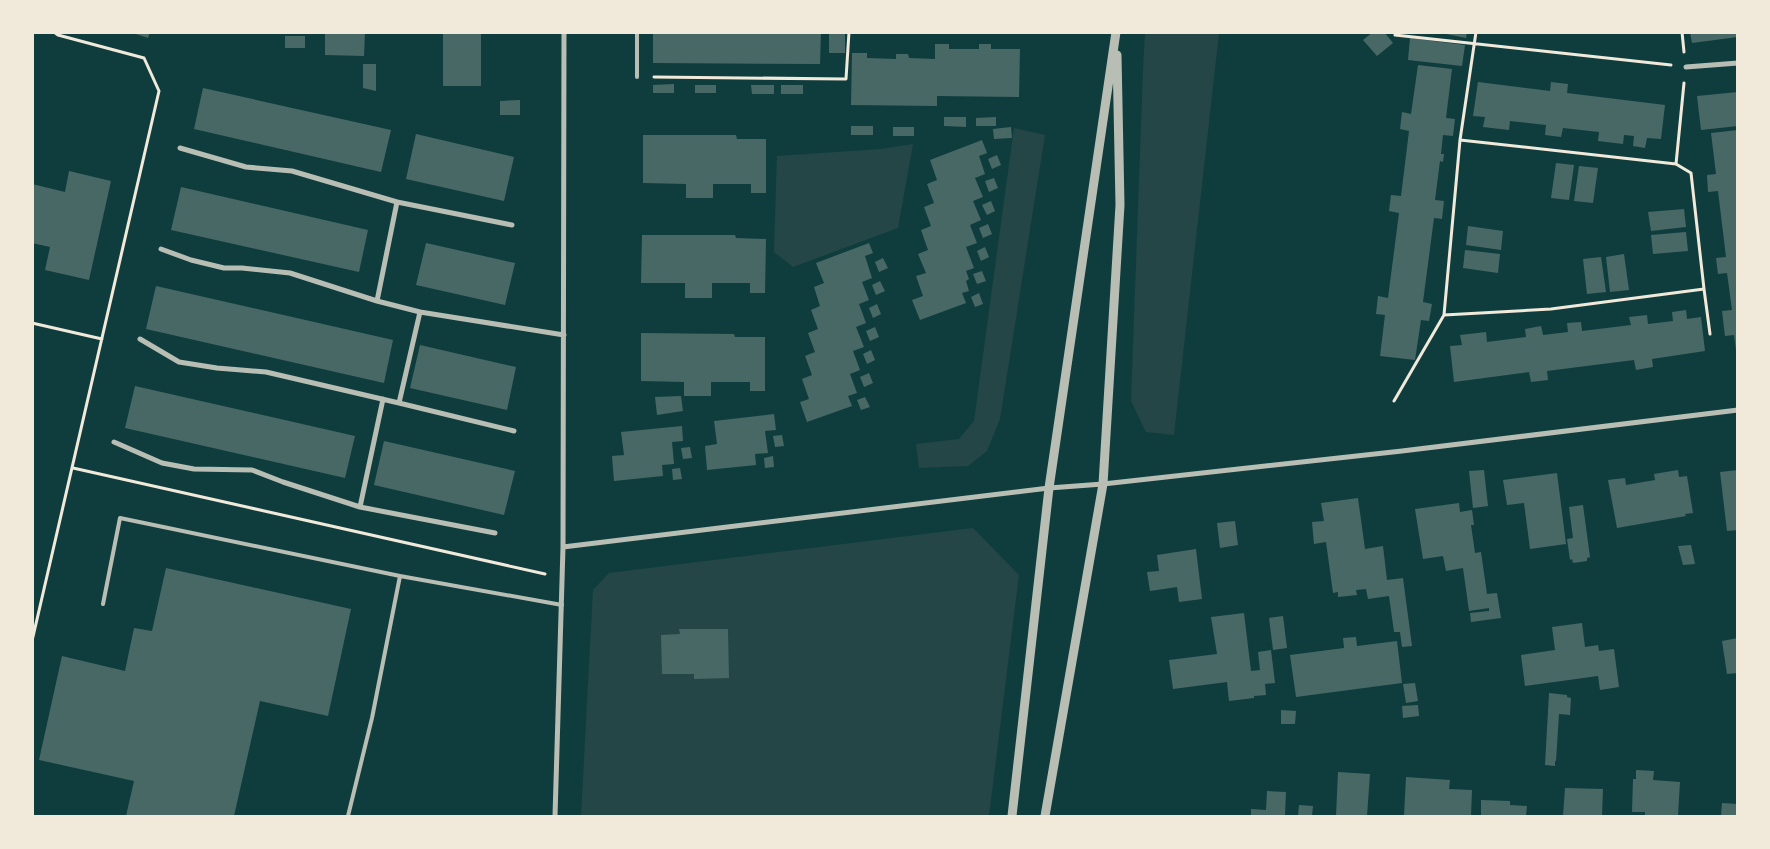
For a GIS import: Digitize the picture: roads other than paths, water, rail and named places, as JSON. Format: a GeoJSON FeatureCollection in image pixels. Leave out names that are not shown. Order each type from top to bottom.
{"type":"FeatureCollection","features":[{"type":"Feature","properties":{"kind":"street"},"geometry":{"type":"LineString","coordinates":[[556,816],[564,547],[564,32]]}},
{"type":"Feature","properties":{"kind":"street"},"geometry":{"type":"LineString","coordinates":[[1045,816],[1103,484],[1120,205],[1116,32]]}},
{"type":"Feature","properties":{"kind":"street"},"geometry":{"type":"LineString","coordinates":[[1012,816],[1049,488],[1116,32]]}},
{"type":"Feature","properties":{"kind":"street"},"geometry":{"type":"LineString","coordinates":[[1686,67],[1738,63]]}},
{"type":"Feature","properties":{"kind":"street"},"geometry":{"type":"LineString","coordinates":[[180,148],[246,167],[292,171],[397,202],[512,225]]}},
{"type":"Feature","properties":{"kind":"street"},"geometry":{"type":"LineString","coordinates":[[377,301],[397,202]]}},
{"type":"Feature","properties":{"kind":"street"},"geometry":{"type":"LineString","coordinates":[[161,249],[191,260],[224,268],[290,273],[377,301],[420,312],[564,335]]}},
{"type":"Feature","properties":{"kind":"street"},"geometry":{"type":"LineString","coordinates":[[399,403],[420,312]]}},
{"type":"Feature","properties":{"kind":"street"},"geometry":{"type":"LineString","coordinates":[[140,339],[179,362],[217,368],[266,372],[514,431]]}},
{"type":"Feature","properties":{"kind":"street"},"geometry":{"type":"LineString","coordinates":[[360,507],[383,399]]}},
{"type":"Feature","properties":{"kind":"street"},"geometry":{"type":"LineString","coordinates":[[564,547],[1049,488],[1103,484],[1402,451],[1738,410]]}},
{"type":"Feature","properties":{"kind":"street"},"geometry":{"type":"LineString","coordinates":[[114,442],[162,463],[194,469],[252,470],[360,507],[496,533]]}},
{"type":"Feature","properties":{"kind":"lane"},"geometry":{"type":"LineString","coordinates":[[637,32],[637,77]]}},
{"type":"Feature","properties":{"kind":"lane"},"geometry":{"type":"LineString","coordinates":[[103,604],[120,518],[400,576],[562,605]]}},
{"type":"Feature","properties":{"kind":"lane"},"geometry":{"type":"LineString","coordinates":[[348,816],[372,718],[400,576]]}}]}
